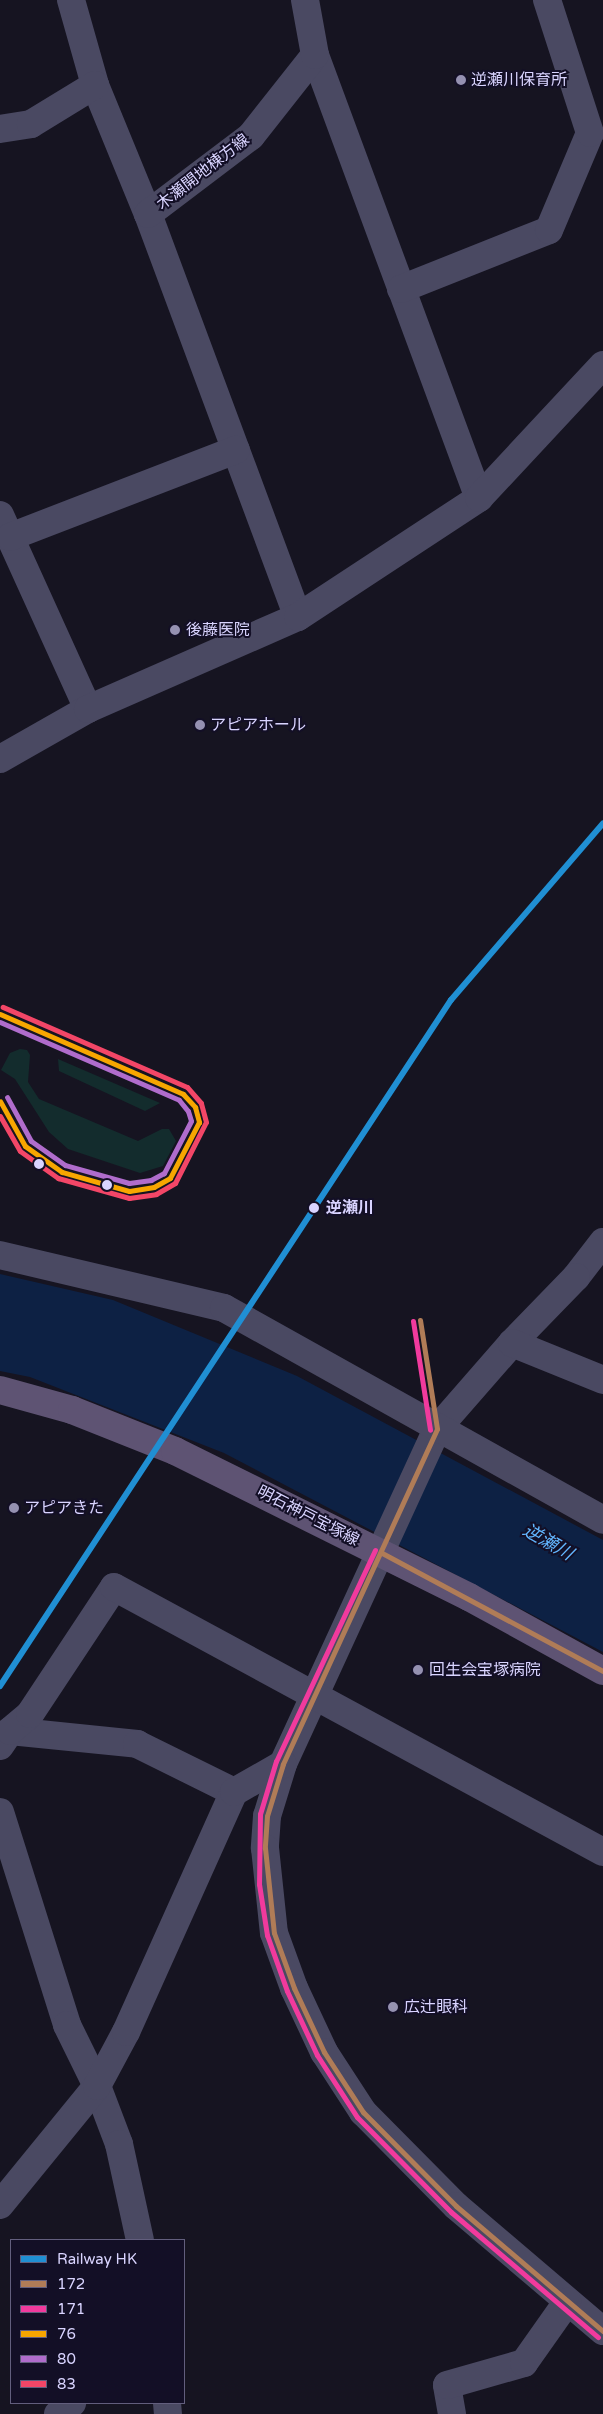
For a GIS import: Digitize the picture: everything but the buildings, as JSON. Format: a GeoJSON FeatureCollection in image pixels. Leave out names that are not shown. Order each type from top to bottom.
{"type":"FeatureCollection","features":[{"type":"Feature","properties":{"kind":"main road","name":"明石神戸宝塚線"},"geometry":{"type":"LineString","coordinates":[[0,1390],[72,1410],[175,1450],[385,1546],[603,1671]]}},
{"type":"Feature","properties":{"kind":"street"},"geometry":{"type":"LineString","coordinates":[[71,0],[95,85],[148,214],[298,617]]}},
{"type":"Feature","properties":{"kind":"street"},"geometry":{"type":"LineString","coordinates":[[305,0],[315,55],[479,498]]}},
{"type":"Feature","properties":{"kind":"street"},"geometry":{"type":"LineString","coordinates":[[401,289],[549,230],[590,133],[546,0]]}},
{"type":"Feature","properties":{"kind":"street","name":"木瀬開地棟方線"},"geometry":{"type":"LineString","coordinates":[[148,214],[251,136],[315,55]]}},
{"type":"Feature","properties":{"kind":"street"},"geometry":{"type":"LineString","coordinates":[[0,129],[30,124],[95,85]]}},
{"type":"Feature","properties":{"kind":"street"},"geometry":{"type":"LineString","coordinates":[[0,759],[88,710],[298,617],[479,498],[603,364]]}},
{"type":"Feature","properties":{"kind":"street"},"geometry":{"type":"LineString","coordinates":[[88,710],[5,526],[236,450]]}},
{"type":"Feature","properties":{"kind":"street"},"geometry":{"type":"LineString","coordinates":[[603,1242],[576,1277],[512,1343],[434,1438],[318,1695],[284,1764],[267,1816],[266,1883],[274,1932],[294,1988],[324,2052],[363,2112],[407,2159],[567,2302],[603,2331]]}},
{"type":"Feature","properties":{"kind":"street"},"geometry":{"type":"LineString","coordinates":[[0,1255],[224,1308],[434,1438],[603,1520]]}},
{"type":"Feature","properties":{"kind":"street"},"geometry":{"type":"LineString","coordinates":[[512,1343],[603,1380]]}},
{"type":"Feature","properties":{"kind":"street"},"geometry":{"type":"LineString","coordinates":[[5,1738],[30,1714],[114,1587],[318,1695],[603,1852]]}},
{"type":"Feature","properties":{"kind":"street"},"geometry":{"type":"LineString","coordinates":[[5,1738],[137,1744],[234,1792]]}},
{"type":"Feature","properties":{"kind":"street"},"geometry":{"type":"LineString","coordinates":[[0,2205],[97,2086],[126,2032],[234,1792],[284,1764]]}},
{"type":"Feature","properties":{"kind":"street"},"geometry":{"type":"LineString","coordinates":[[0,1812],[67,2025],[97,2086],[119,2144],[140,2239]]}},
{"type":"Feature","properties":{"kind":"street"},"geometry":{"type":"LineString","coordinates":[[452,2414],[447,2385],[524,2363],[567,2302]]}},
{"type":"Feature","properties":{"kind":"street"},"geometry":{"type":"LineString","coordinates":[[58,2414],[71,2404]]}},
{"type":"Feature","properties":{"kind":"green space"},"geometry":{"type":"Polygon","coordinates":[[[20,1049],[27,1050],[30,1055],[28,1082],[39,1099],[138,1141],[162,1129],[169,1129],[176,1141],[163,1166],[140,1173],[68,1149],[49,1132],[15,1079],[1,1070],[10,1053],[20,1049]]]}},
{"type":"Feature","properties":{"kind":"green space"},"geometry":{"type":"Polygon","coordinates":[[[58,1059],[160,1103],[145,1111],[59,1071],[58,1059]]]}},
{"type":"Feature","properties":{"kind":"water"},"geometry":{"type":"Polygon","coordinates":[[[0,1274],[113,1300],[297,1376],[603,1540],[603,1652],[224,1453],[30,1377],[0,1371],[0,1274]]]}},
{"type":"Feature","properties":{"kind":"rail line","name":"HK"},"geometry":{"type":"LineString","coordinates":[[0,1686],[451,1000],[603,823]]}},
{"type":"Feature","properties":{"kind":"transit line","name":"83"},"geometry":{"type":"LineString","coordinates":[[0,1116],[20,1151],[58,1178],[129,1198],[156,1194],[175,1183],[206,1122],[201,1103],[187,1087],[3,1007]]}},
{"type":"Feature","properties":{"kind":"transit line","name":"76"},"geometry":{"type":"LineString","coordinates":[[0,1014],[183,1094],[195,1107],[199,1122],[170,1178],[154,1187],[129,1191],[62,1172],[25,1146],[0,1101]]}},
{"type":"Feature","properties":{"kind":"transit line","name":"80"},"geometry":{"type":"LineString","coordinates":[[0,1022],[179,1100],[188,1111],[191,1121],[164,1173],[151,1180],[129,1183],[65,1165],[31,1141],[7,1097]]}},
{"type":"Feature","properties":{"kind":"transit line","name":"172"},"geometry":{"type":"LineString","coordinates":[[420,1320],[437,1429],[283,1764],[267,1816],[265,1848],[274,1933],[294,1988],[324,2052],[363,2112],[456,2206],[603,2331]]}},
{"type":"Feature","properties":{"kind":"transit line","name":"171"},"geometry":{"type":"LineString","coordinates":[[413,1321],[430,1430]]}},
{"type":"Feature","properties":{"kind":"transit line","name":"171"},"geometry":{"type":"LineString","coordinates":[[375,1550],[276,1761],[260,1814],[259,1884],[267,1935],[287,1991],[317,2055],[357,2117],[451,2212],[598,2337]]}},
{"type":"Feature","properties":{"kind":"transit line","name":"172"},"geometry":{"type":"LineString","coordinates":[[382,1553],[603,1671]]}},
{"type":"Feature","properties":{"kind":"place","name":"逆瀬川保育所"},"geometry":{"type":"Point","coordinates":[461,80]}},
{"type":"Feature","properties":{"kind":"place","name":"後藤医院"},"geometry":{"type":"Point","coordinates":[175,630]}},
{"type":"Feature","properties":{"kind":"place","name":"アピアホール"},"geometry":{"type":"Point","coordinates":[200,725]}},
{"type":"Feature","properties":{"kind":"place","name":"逆瀬川"},"geometry":{"type":"Point","coordinates":[314,1208]}},
{"type":"Feature","properties":{"kind":"place","name":"アピアきた"},"geometry":{"type":"Point","coordinates":[14,1508]}},
{"type":"Feature","properties":{"kind":"place","name":"回生会宝塚病院"},"geometry":{"type":"Point","coordinates":[418,1670]}},
{"type":"Feature","properties":{"kind":"place","name":"広辻眼科"},"geometry":{"type":"Point","coordinates":[393,2007]}}]}
